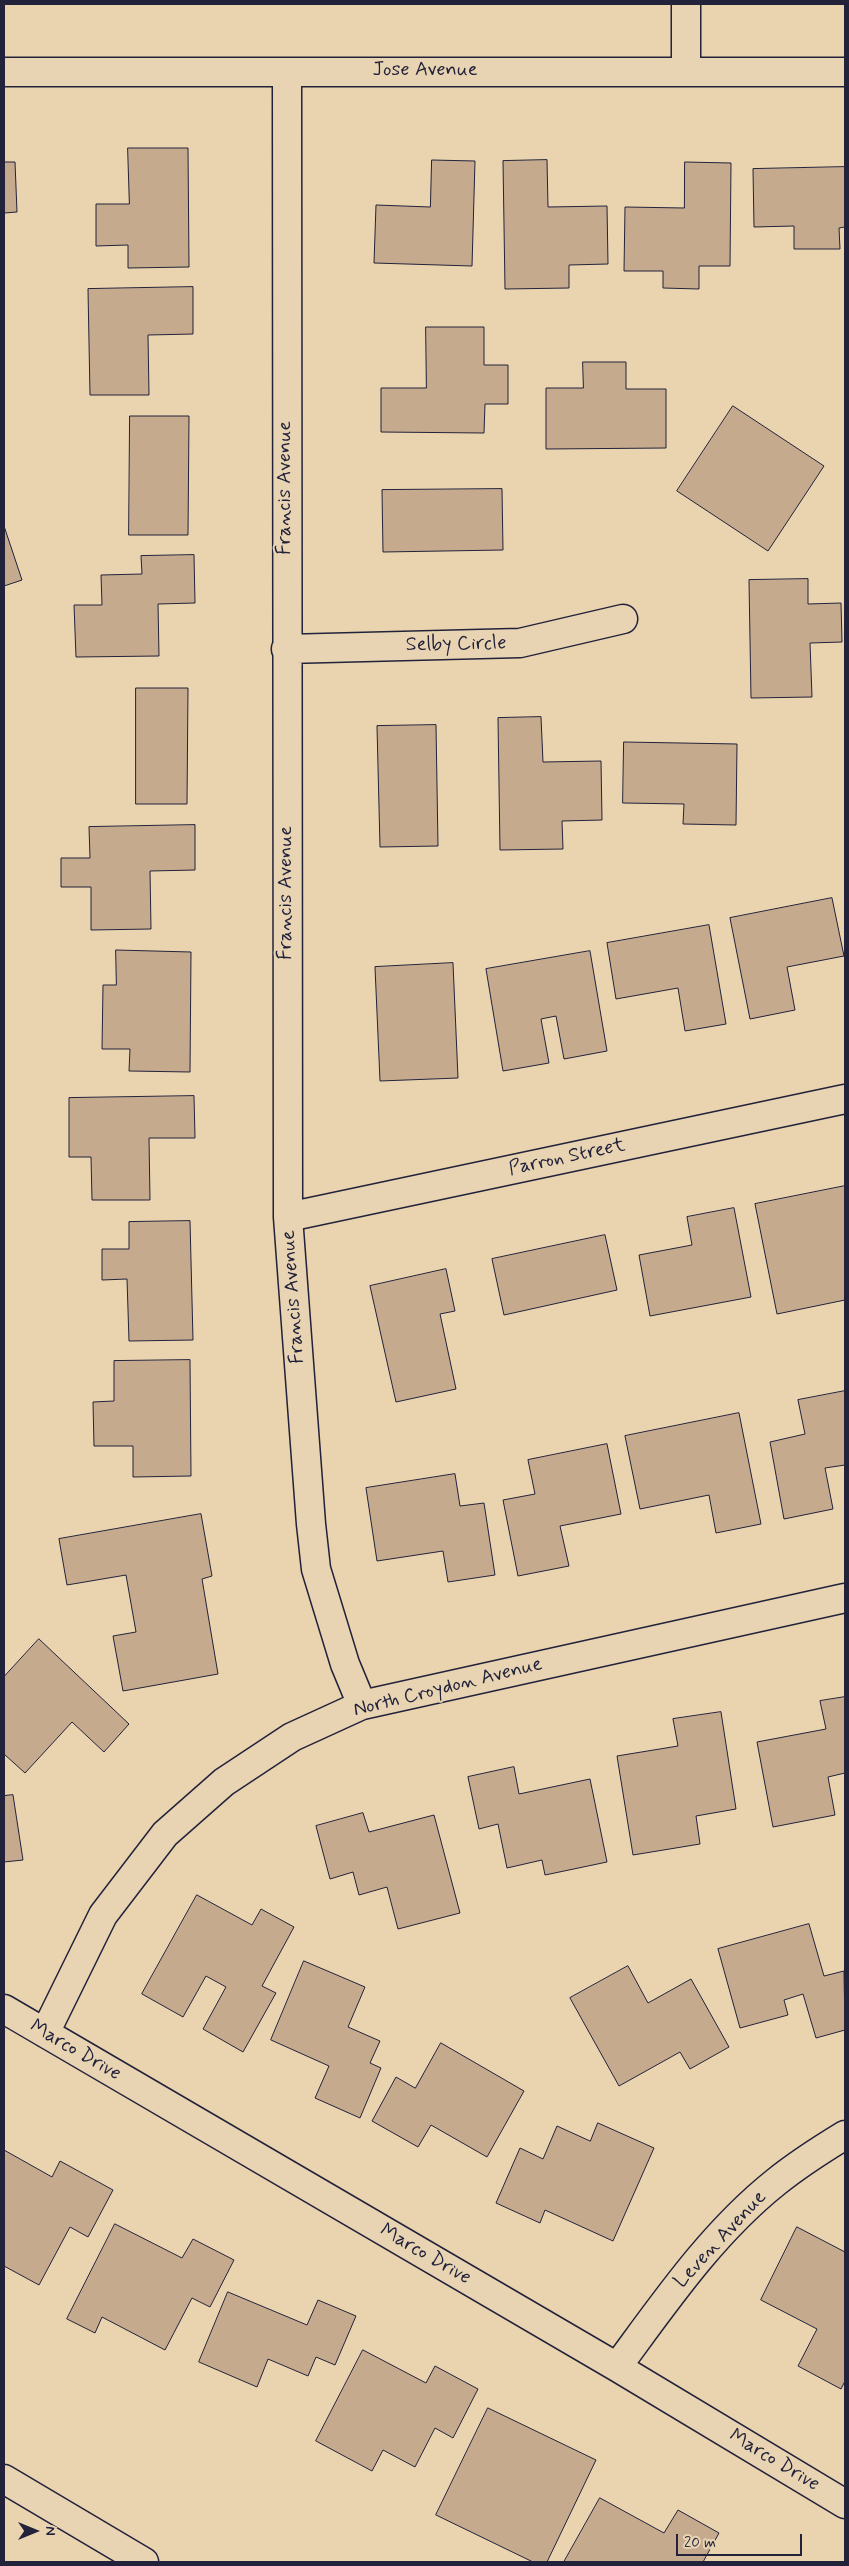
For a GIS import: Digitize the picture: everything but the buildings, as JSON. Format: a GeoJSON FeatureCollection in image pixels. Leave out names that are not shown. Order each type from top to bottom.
{"type":"FeatureCollection","features":[{"type":"Feature","properties":{"kind":"street"},"geometry":{"type":"LineString","coordinates":[[686,4],[686,70]]}},
{"type":"Feature","properties":{"kind":"street","name":"Jose Avenue"},"geometry":{"type":"LineString","coordinates":[[4,72],[686,70],[845,72]]}},
{"type":"Feature","properties":{"kind":"street","name":"Francis Avenue"},"geometry":{"type":"LineString","coordinates":[[288,72],[286,649],[288,1217],[316,1569],[345,1664],[362,1705]]}},
{"type":"Feature","properties":{"kind":"street","name":"Selby Circle"},"geometry":{"type":"LineString","coordinates":[[286,649],[520,643],[623,619]]}},
{"type":"Feature","properties":{"kind":"street","name":"Parron Street"},"geometry":{"type":"LineString","coordinates":[[288,1217],[845,1099]]}},
{"type":"Feature","properties":{"kind":"street","name":"North Croydon Avenue"},"geometry":{"type":"LineString","coordinates":[[45,2033],[103,1915],[165,1834],[224,1782],[292,1737],[362,1705],[845,1598]]}},
{"type":"Feature","properties":{"kind":"street","name":"Marco Drive"},"geometry":{"type":"LineString","coordinates":[[4,2009],[617,2367],[845,2504]]}},
{"type":"Feature","properties":{"kind":"street","name":"Leven Avenue"},"geometry":{"type":"LineString","coordinates":[[617,2367],[684,2276],[743,2212],[776,2181],[845,2135]]}},
{"type":"Feature","properties":{"kind":"street"},"geometry":{"type":"LineString","coordinates":[[4,2479],[144,2562]]}}]}
